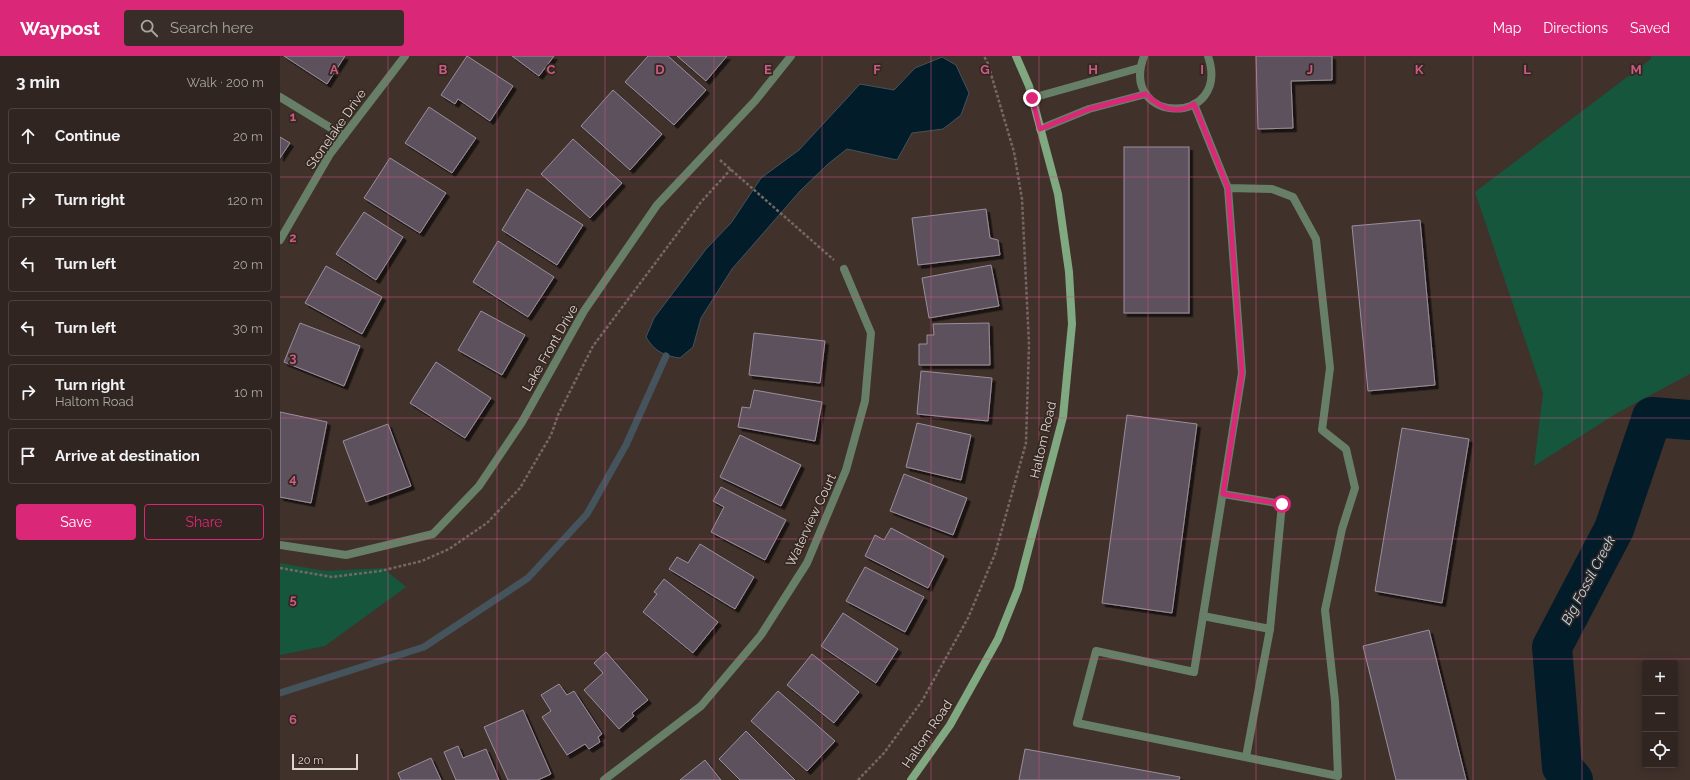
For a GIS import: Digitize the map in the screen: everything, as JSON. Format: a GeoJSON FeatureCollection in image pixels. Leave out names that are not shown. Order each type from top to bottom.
{"type":"FeatureCollection","features":[{"type":"Feature","properties":{"kind":"main road","name":"Haltom Road"},"geometry":{"type":"LineString","coordinates":[[911,780],[950,725],[1000,632],[1018,589],[1063,417],[1072,324],[1069,272],[1058,194],[1032,98],[1016,56]]}},
{"type":"Feature","properties":{"kind":"street","name":"Stonelake Drive"},"geometry":{"type":"LineString","coordinates":[[280,240],[330,154],[405,56]]}},
{"type":"Feature","properties":{"kind":"street","name":"Lake Front Drive"},"geometry":{"type":"LineString","coordinates":[[280,545],[346,555],[433,534],[479,486],[522,422],[584,311],[657,205],[755,102],[791,56]]}},
{"type":"Feature","properties":{"kind":"street"},"geometry":{"type":"LineString","coordinates":[[1144,56],[1140,68],[1140,80],[1146,94],[1154,103],[1174,110],[1188,108],[1206,93],[1211,81],[1212,68],[1208,56]]}},
{"type":"Feature","properties":{"kind":"street"},"geometry":{"type":"LineString","coordinates":[[1032,98],[1140,68]]}},
{"type":"Feature","properties":{"kind":"street"},"geometry":{"type":"LineString","coordinates":[[1040,129],[1089,109],[1146,94]]}},
{"type":"Feature","properties":{"kind":"street"},"geometry":{"type":"LineString","coordinates":[[280,97],[344,136]]}},
{"type":"Feature","properties":{"kind":"street"},"geometry":{"type":"LineString","coordinates":[[1194,104],[1228,188],[1242,373],[1194,672],[1096,651],[1077,723],[1338,776],[1335,701],[1326,610],[1342,529],[1355,488],[1346,449],[1322,430],[1330,368],[1316,238],[1293,197],[1272,189],[1228,188]]}},
{"type":"Feature","properties":{"kind":"street","name":"Waterview Court"},"geometry":{"type":"LineString","coordinates":[[604,780],[700,706],[761,635],[806,563],[846,470],[865,401],[871,333],[844,269]]}},
{"type":"Feature","properties":{"kind":"street"},"geometry":{"type":"LineString","coordinates":[[1223,494],[1282,504],[1270,629],[1246,757]]}},
{"type":"Feature","properties":{"kind":"street"},"geometry":{"type":"LineString","coordinates":[[1203,616],[1270,629]]}},
{"type":"Feature","properties":{"kind":"path"},"geometry":{"type":"LineString","coordinates":[[858,780],[884,753],[922,701],[968,618],[995,554],[1026,443],[1029,344],[1022,199],[1014,152],[988,64],[984,56]]}},
{"type":"Feature","properties":{"kind":"path"},"geometry":{"type":"LineString","coordinates":[[709,151],[844,269]]}},
{"type":"Feature","properties":{"kind":"green space"},"geometry":{"type":"Polygon","coordinates":[[[1651,56],[1690,56],[1690,374],[1617,413],[1534,466],[1543,393],[1475,192],[1651,59],[1651,56]]]}},
{"type":"Feature","properties":{"kind":"green space"},"geometry":{"type":"Polygon","coordinates":[[[280,563],[326,571],[383,568],[406,587],[325,646],[280,655],[280,563]]]}},
{"type":"Feature","properties":{"kind":"water"},"geometry":{"type":"Polygon","coordinates":[[[942,57],[956,65],[969,93],[961,115],[943,129],[912,133],[897,160],[847,149],[828,164],[800,191],[732,269],[701,318],[693,347],[680,358],[664,354],[652,346],[646,337],[654,318],[706,249],[731,223],[761,178],[799,150],[860,84],[894,90],[915,68],[942,57]]]}},
{"type":"Feature","properties":{"kind":"building"},"geometry":{"type":"Polygon","coordinates":[[[284,56],[345,56],[327,84],[284,56]]]}},
{"type":"Feature","properties":{"kind":"building"},"geometry":{"type":"Polygon","coordinates":[[[467,56],[513,86],[490,121],[458,99],[455,104],[441,95],[467,56]]]}},
{"type":"Feature","properties":{"kind":"building"},"geometry":{"type":"Polygon","coordinates":[[[512,56],[554,56],[539,76],[512,56]]]}},
{"type":"Feature","properties":{"kind":"building"},"geometry":{"type":"Polygon","coordinates":[[[648,56],[668,56],[706,90],[674,125],[625,82],[648,56]]]}},
{"type":"Feature","properties":{"kind":"building"},"geometry":{"type":"Polygon","coordinates":[[[677,56],[727,56],[706,81],[677,56]]]}},
{"type":"Feature","properties":{"kind":"building"},"geometry":{"type":"Polygon","coordinates":[[[1256,56],[1332,56],[1332,80],[1291,81],[1293,128],[1258,129],[1256,56]]]}},
{"type":"Feature","properties":{"kind":"building"},"geometry":{"type":"Polygon","coordinates":[[[613,90],[662,134],[630,170],[581,126],[613,90]]]}},
{"type":"Feature","properties":{"kind":"building"},"geometry":{"type":"Polygon","coordinates":[[[429,107],[476,138],[452,173],[405,143],[429,107]]]}},
{"type":"Feature","properties":{"kind":"building"},"geometry":{"type":"Polygon","coordinates":[[[280,137],[290,143],[280,158],[280,137]]]}},
{"type":"Feature","properties":{"kind":"building"},"geometry":{"type":"Polygon","coordinates":[[[573,139],[622,183],[590,218],[541,174],[573,139]]]}},
{"type":"Feature","properties":{"kind":"building"},"geometry":{"type":"Polygon","coordinates":[[[1124,147],[1189,147],[1189,313],[1124,313],[1124,147]]]}},
{"type":"Feature","properties":{"kind":"building"},"geometry":{"type":"Polygon","coordinates":[[[390,158],[446,193],[420,233],[364,198],[390,158]]]}},
{"type":"Feature","properties":{"kind":"building"},"geometry":{"type":"Polygon","coordinates":[[[527,189],[583,225],[557,265],[502,230],[527,189]]]}},
{"type":"Feature","properties":{"kind":"building"},"geometry":{"type":"Polygon","coordinates":[[[986,209],[990,238],[998,240],[1000,255],[918,265],[912,218],[986,209]]]}},
{"type":"Feature","properties":{"kind":"building"},"geometry":{"type":"Polygon","coordinates":[[[364,212],[403,237],[376,280],[336,254],[364,212]]]}},
{"type":"Feature","properties":{"kind":"building"},"geometry":{"type":"Polygon","coordinates":[[[1420,220],[1435,385],[1368,391],[1352,226],[1420,220]]]}},
{"type":"Feature","properties":{"kind":"building"},"geometry":{"type":"Polygon","coordinates":[[[498,241],[554,277],[528,317],[473,282],[498,241]]]}},
{"type":"Feature","properties":{"kind":"building"},"geometry":{"type":"Polygon","coordinates":[[[991,265],[999,306],[929,318],[922,278],[991,265]]]}},
{"type":"Feature","properties":{"kind":"building"},"geometry":{"type":"Polygon","coordinates":[[[326,266],[382,297],[362,334],[305,303],[326,266]]]}},
{"type":"Feature","properties":{"kind":"building"},"geometry":{"type":"Polygon","coordinates":[[[481,311],[525,335],[502,375],[458,350],[481,311]]]}},
{"type":"Feature","properties":{"kind":"building"},"geometry":{"type":"Polygon","coordinates":[[[300,323],[360,346],[344,386],[284,362],[300,323]]]}},
{"type":"Feature","properties":{"kind":"building"},"geometry":{"type":"Polygon","coordinates":[[[989,323],[990,365],[919,365],[919,344],[927,344],[927,335],[934,335],[933,324],[989,323]]]}},
{"type":"Feature","properties":{"kind":"building"},"geometry":{"type":"Polygon","coordinates":[[[754,333],[825,341],[820,383],[749,375],[754,333]]]}},
{"type":"Feature","properties":{"kind":"building"},"geometry":{"type":"Polygon","coordinates":[[[436,362],[491,398],[465,438],[410,403],[436,362]]]}},
{"type":"Feature","properties":{"kind":"building"},"geometry":{"type":"Polygon","coordinates":[[[921,371],[992,378],[988,421],[917,414],[921,371]]]}},
{"type":"Feature","properties":{"kind":"building"},"geometry":{"type":"Polygon","coordinates":[[[754,390],[822,402],[815,441],[738,427],[742,407],[750,408],[754,390]]]}},
{"type":"Feature","properties":{"kind":"building"},"geometry":{"type":"Polygon","coordinates":[[[280,412],[327,422],[311,503],[280,497],[280,412]]]}},
{"type":"Feature","properties":{"kind":"building"},"geometry":{"type":"Polygon","coordinates":[[[1127,415],[1197,424],[1172,613],[1102,603],[1127,415]]]}},
{"type":"Feature","properties":{"kind":"building"},"geometry":{"type":"Polygon","coordinates":[[[917,423],[971,435],[961,480],[906,467],[917,423]]]}},
{"type":"Feature","properties":{"kind":"building"},"geometry":{"type":"Polygon","coordinates":[[[388,424],[411,486],[366,502],[343,441],[388,424]]]}},
{"type":"Feature","properties":{"kind":"building"},"geometry":{"type":"Polygon","coordinates":[[[1402,428],[1469,439],[1442,603],[1375,591],[1402,428]]]}},
{"type":"Feature","properties":{"kind":"building"},"geometry":{"type":"Polygon","coordinates":[[[740,435],[801,465],[781,506],[720,477],[740,435]]]}},
{"type":"Feature","properties":{"kind":"building"},"geometry":{"type":"Polygon","coordinates":[[[904,474],[967,498],[953,535],[890,511],[904,474]]]}},
{"type":"Feature","properties":{"kind":"building"},"geometry":{"type":"Polygon","coordinates":[[[721,487],[786,520],[765,560],[711,532],[724,507],[713,501],[721,487]]]}},
{"type":"Feature","properties":{"kind":"building"},"geometry":{"type":"Polygon","coordinates":[[[891,528],[944,556],[928,588],[865,556],[875,535],[884,540],[891,528]]]}},
{"type":"Feature","properties":{"kind":"building"},"geometry":{"type":"Polygon","coordinates":[[[700,544],[754,577],[735,609],[669,569],[677,557],[688,563],[700,544]]]}},
{"type":"Feature","properties":{"kind":"building"},"geometry":{"type":"Polygon","coordinates":[[[865,567],[924,597],[905,632],[846,601],[865,567]]]}},
{"type":"Feature","properties":{"kind":"building"},"geometry":{"type":"Polygon","coordinates":[[[664,579],[718,622],[693,653],[643,612],[657,594],[654,592],[664,579]]]}},
{"type":"Feature","properties":{"kind":"building"},"geometry":{"type":"Polygon","coordinates":[[[843,613],[898,649],[876,683],[821,646],[843,613]]]}},
{"type":"Feature","properties":{"kind":"building"},"geometry":{"type":"Polygon","coordinates":[[[1429,630],[1466,780],[1396,780],[1363,646],[1429,630]]]}},
{"type":"Feature","properties":{"kind":"building"},"geometry":{"type":"Polygon","coordinates":[[[606,652],[648,700],[632,713],[634,716],[619,729],[584,690],[603,673],[594,663],[606,652]]]}},
{"type":"Feature","properties":{"kind":"building"},"geometry":{"type":"Polygon","coordinates":[[[812,654],[859,692],[834,723],[787,685],[812,654]]]}},
{"type":"Feature","properties":{"kind":"building"},"geometry":{"type":"Polygon","coordinates":[[[559,684],[567,695],[574,691],[602,734],[598,737],[600,742],[589,749],[585,744],[567,755],[542,717],[551,711],[541,695],[559,684]]]}},
{"type":"Feature","properties":{"kind":"building"},"geometry":{"type":"Polygon","coordinates":[[[778,691],[835,741],[807,771],[751,721],[778,691]]]}},
{"type":"Feature","properties":{"kind":"building"},"geometry":{"type":"Polygon","coordinates":[[[523,710],[551,774],[538,780],[508,780],[484,727],[523,710]]]}},
{"type":"Feature","properties":{"kind":"building"},"geometry":{"type":"Polygon","coordinates":[[[746,731],[795,780],[740,780],[719,759],[746,731]]]}},
{"type":"Feature","properties":{"kind":"building"},"geometry":{"type":"Polygon","coordinates":[[[458,746],[463,758],[486,749],[499,780],[456,780],[444,752],[458,746]]]}},
{"type":"Feature","properties":{"kind":"building"},"geometry":{"type":"Polygon","coordinates":[[[1025,749],[1180,777],[1179,780],[1019,780],[1025,749]]]}},
{"type":"Feature","properties":{"kind":"building"},"geometry":{"type":"Polygon","coordinates":[[[431,758],[441,780],[401,780],[398,773],[431,758]]]}},
{"type":"Feature","properties":{"kind":"building"},"geometry":{"type":"Polygon","coordinates":[[[705,760],[721,780],[680,780],[705,760]]]}},
{"type":"Feature","properties":{"kind":"waterway"},"geometry":{"type":"LineString","coordinates":[[280,693],[424,647],[528,578],[587,514],[626,445],[666,356]]}},
{"type":"Feature","properties":{"kind":"waterway","name":"Big Fossil Creek"},"geometry":{"type":"LineString","coordinates":[[1573,780],[1562,767],[1552,647],[1614,529],[1652,417],[1690,420]]}},
{"type":"Feature","properties":{"kind":"route"},"geometry":{"type":"LineString","coordinates":[[1032,98],[1040,129],[1089,109],[1146,94],[1154,103],[1161,107],[1174,110],[1188,108],[1194,104],[1216,155],[1228,188],[1242,373],[1223,494],[1282,504]]}}]}
